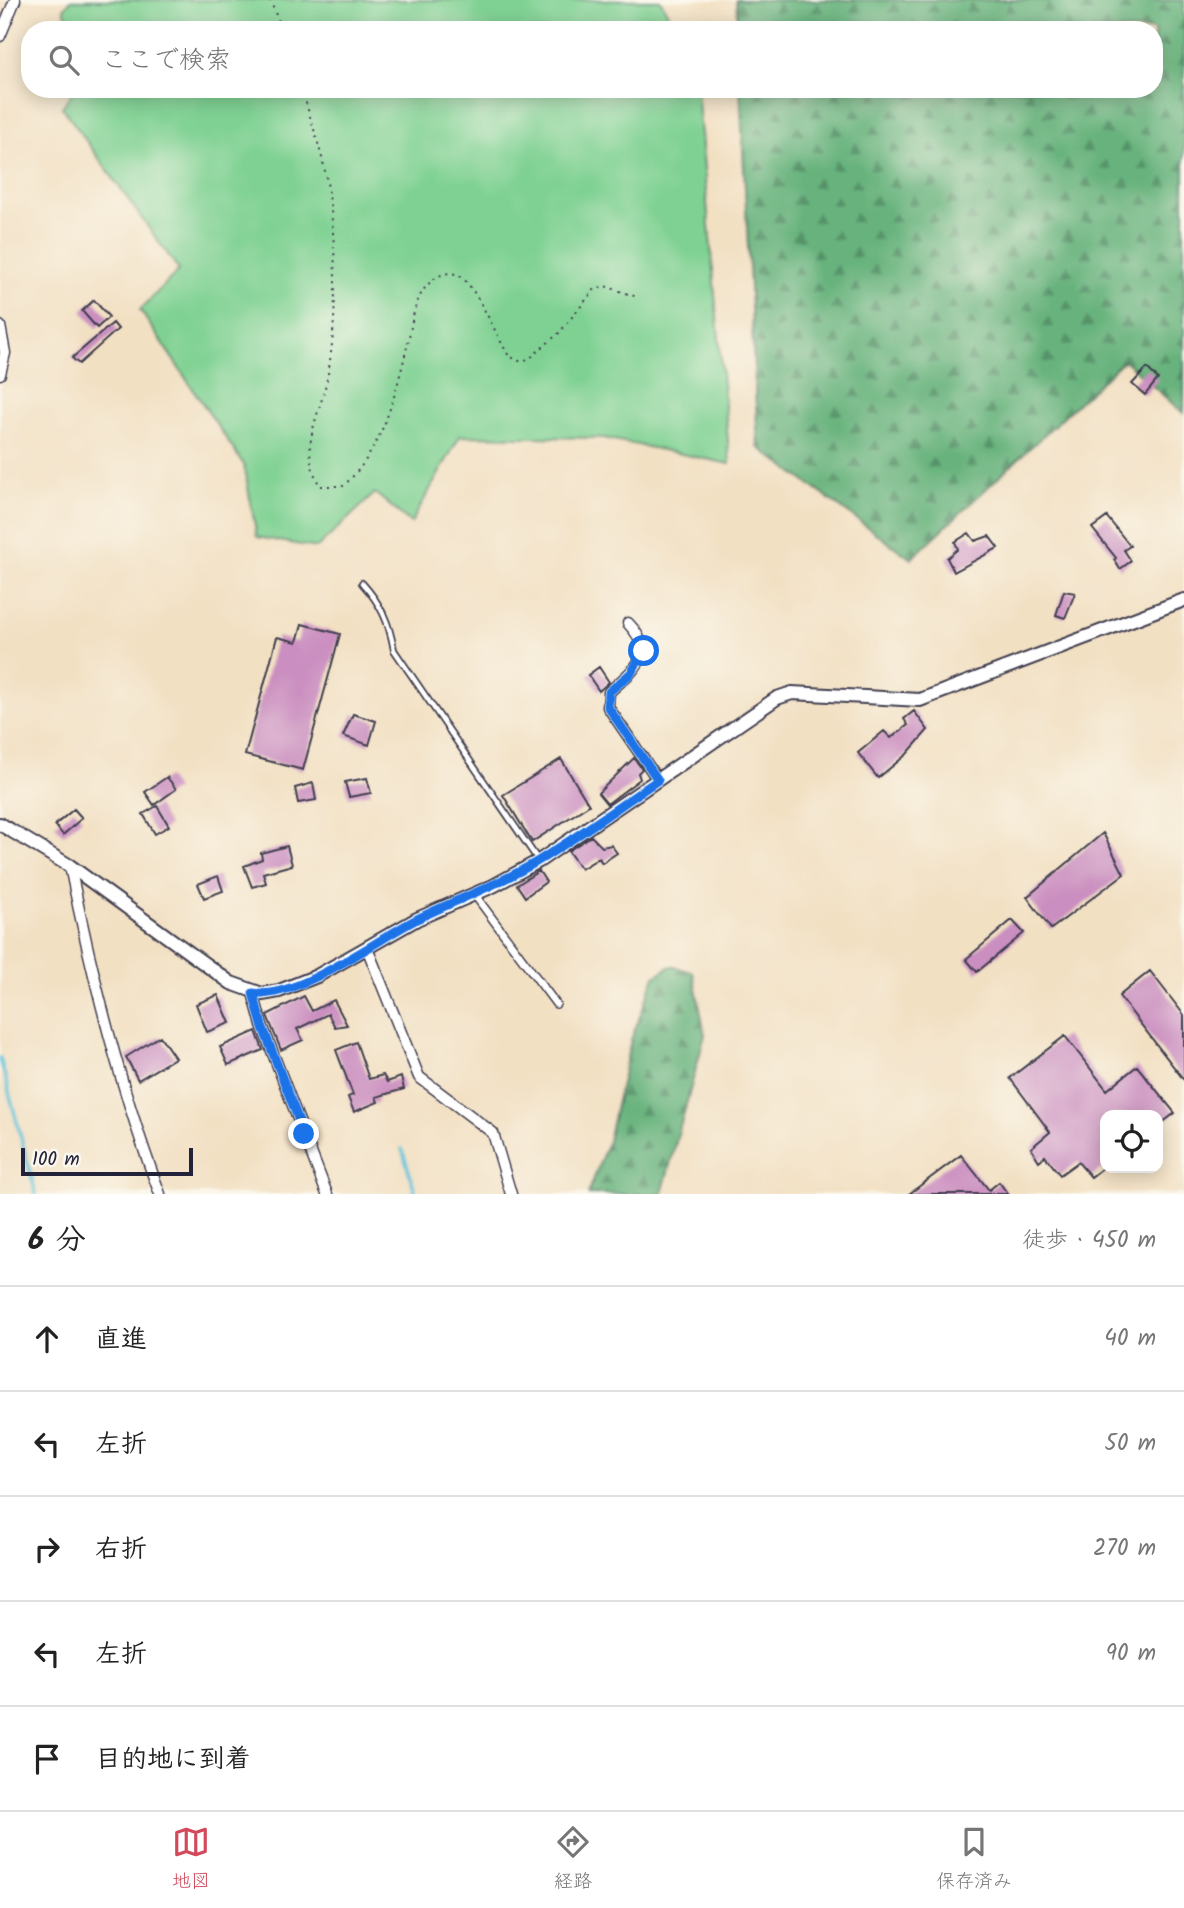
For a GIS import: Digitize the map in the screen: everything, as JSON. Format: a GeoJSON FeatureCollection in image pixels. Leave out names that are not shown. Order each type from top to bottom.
{"type":"FeatureCollection","features":[{"type":"Feature","properties":{"kind":"street"},"geometry":{"type":"LineString","coordinates":[[0,36],[15,0]]}},
{"type":"Feature","properties":{"kind":"street"},"geometry":{"type":"LineString","coordinates":[[0,326],[5,353],[0,374]]}},
{"type":"Feature","properties":{"kind":"street"},"geometry":{"type":"LineString","coordinates":[[0,824],[70,866],[231,983],[253,993],[279,991],[317,976],[417,919],[538,861],[777,698],[792,693],[920,700],[1183,604]]}},
{"type":"Feature","properties":{"kind":"street"},"geometry":{"type":"LineString","coordinates":[[628,623],[642,638],[644,651],[631,673],[609,692],[608,707],[658,780]]}},
{"type":"Feature","properties":{"kind":"street"},"geometry":{"type":"LineString","coordinates":[[70,866],[92,974],[139,1137],[160,1194]]}},
{"type":"Feature","properties":{"kind":"street"},"geometry":{"type":"LineString","coordinates":[[474,894],[556,1004]]}},
{"type":"Feature","properties":{"kind":"street"},"geometry":{"type":"LineString","coordinates":[[366,947],[419,1077],[493,1133],[511,1194]]}},
{"type":"Feature","properties":{"kind":"street"},"geometry":{"type":"LineString","coordinates":[[253,993],[262,1025],[327,1194]]}},
{"type":"Feature","properties":{"kind":"lane"},"geometry":{"type":"LineString","coordinates":[[362,583],[382,608],[394,650],[538,861]]}},
{"type":"Feature","properties":{"kind":"path"},"geometry":{"type":"LineString","coordinates":[[270,0],[278,21]]}},
{"type":"Feature","properties":{"kind":"path"},"geometry":{"type":"LineString","coordinates":[[305,98],[324,167],[332,229],[333,326],[327,380],[309,441],[310,468],[320,486],[331,489],[343,486],[353,477],[374,444],[396,391],[420,296],[432,279],[447,273],[459,275],[469,286],[509,355],[519,361],[528,359],[559,333],[594,289],[605,286],[637,298]]}},
{"type":"Feature","properties":{"kind":"green space"},"geometry":{"type":"Polygon","coordinates":[[[71,0],[660,0],[673,21],[68,21],[64,9],[71,0]]]}},
{"type":"Feature","properties":{"kind":"green space"},"geometry":{"type":"Polygon","coordinates":[[[736,0],[1184,0],[1184,414],[1124,360],[911,559],[758,447],[740,98],[1163,98],[1163,21],[737,21],[736,0]]]}},
{"type":"Feature","properties":{"kind":"green space"},"geometry":{"type":"Polygon","coordinates":[[[68,98],[698,98],[730,464],[604,438],[460,436],[411,523],[375,493],[317,548],[257,537],[244,465],[140,310],[179,270],[62,107],[68,98]]]}},
{"type":"Feature","properties":{"kind":"green space"},"geometry":{"type":"Polygon","coordinates":[[[671,966],[693,972],[705,1035],[662,1194],[588,1194],[608,1141],[631,1040],[655,976],[671,966]]]}},
{"type":"Feature","properties":{"kind":"building"},"geometry":{"type":"Polygon","coordinates":[[[94,300],[109,317],[97,328],[82,311],[94,300]]]}},
{"type":"Feature","properties":{"kind":"building"},"geometry":{"type":"Polygon","coordinates":[[[113,323],[118,329],[79,364],[72,358],[113,323]]]}},
{"type":"Feature","properties":{"kind":"building"},"geometry":{"type":"Polygon","coordinates":[[[1147,368],[1158,379],[1145,395],[1132,384],[1147,368]]]}},
{"type":"Feature","properties":{"kind":"building"},"geometry":{"type":"Polygon","coordinates":[[[1107,517],[1130,546],[1124,550],[1131,561],[1120,569],[1114,560],[1116,558],[1092,528],[1107,517]]]}},
{"type":"Feature","properties":{"kind":"building"},"geometry":{"type":"Polygon","coordinates":[[[969,533],[975,541],[989,536],[998,548],[954,572],[947,558],[958,549],[955,542],[969,533]]]}},
{"type":"Feature","properties":{"kind":"building"},"geometry":{"type":"Polygon","coordinates":[[[1064,591],[1075,593],[1065,618],[1056,615],[1064,591]]]}},
{"type":"Feature","properties":{"kind":"building"},"geometry":{"type":"Polygon","coordinates":[[[302,624],[340,634],[303,770],[245,755],[277,637],[297,642],[302,624]]]}},
{"type":"Feature","properties":{"kind":"building"},"geometry":{"type":"Polygon","coordinates":[[[599,667],[609,682],[599,691],[588,675],[599,667]]]}},
{"type":"Feature","properties":{"kind":"building"},"geometry":{"type":"Polygon","coordinates":[[[914,711],[928,730],[907,754],[878,778],[858,753],[884,731],[891,738],[908,725],[904,719],[914,711]]]}},
{"type":"Feature","properties":{"kind":"building"},"geometry":{"type":"Polygon","coordinates":[[[353,714],[376,721],[369,745],[343,736],[353,714]]]}},
{"type":"Feature","properties":{"kind":"building"},"geometry":{"type":"Polygon","coordinates":[[[634,758],[642,769],[638,773],[640,779],[607,804],[598,793],[634,758]]]}},
{"type":"Feature","properties":{"kind":"building"},"geometry":{"type":"Polygon","coordinates":[[[561,759],[589,805],[532,842],[503,795],[561,759]]]}},
{"type":"Feature","properties":{"kind":"building"},"geometry":{"type":"Polygon","coordinates":[[[167,777],[176,789],[154,805],[145,792],[167,777]]]}},
{"type":"Feature","properties":{"kind":"building"},"geometry":{"type":"Polygon","coordinates":[[[367,778],[371,793],[349,797],[345,782],[367,778]]]}},
{"type":"Feature","properties":{"kind":"building"},"geometry":{"type":"Polygon","coordinates":[[[313,783],[316,800],[298,803],[295,788],[313,783]]]}},
{"type":"Feature","properties":{"kind":"building"},"geometry":{"type":"Polygon","coordinates":[[[157,806],[169,826],[155,834],[143,814],[157,806]]]}},
{"type":"Feature","properties":{"kind":"building"},"geometry":{"type":"Polygon","coordinates":[[[74,809],[82,818],[63,835],[55,825],[74,809]]]}},
{"type":"Feature","properties":{"kind":"building"},"geometry":{"type":"Polygon","coordinates":[[[1103,833],[1124,874],[1051,929],[1027,897],[1103,833]]]}},
{"type":"Feature","properties":{"kind":"building"},"geometry":{"type":"Polygon","coordinates":[[[591,836],[602,847],[611,845],[617,853],[602,863],[599,858],[581,869],[568,851],[591,836]]]}},
{"type":"Feature","properties":{"kind":"building"},"geometry":{"type":"Polygon","coordinates":[[[287,846],[292,865],[263,873],[266,883],[252,887],[244,866],[262,859],[261,853],[287,846]]]}},
{"type":"Feature","properties":{"kind":"building"},"geometry":{"type":"Polygon","coordinates":[[[539,871],[546,882],[525,897],[517,885],[539,871]]]}},
{"type":"Feature","properties":{"kind":"building"},"geometry":{"type":"Polygon","coordinates":[[[218,876],[223,891],[204,898],[198,884],[218,876]]]}},
{"type":"Feature","properties":{"kind":"building"},"geometry":{"type":"Polygon","coordinates":[[[1012,920],[1024,933],[977,972],[966,959],[1012,920]]]}},
{"type":"Feature","properties":{"kind":"building"},"geometry":{"type":"Polygon","coordinates":[[[1150,971],[1184,1015],[1184,1080],[1119,996],[1150,971]]]}},
{"type":"Feature","properties":{"kind":"building"},"geometry":{"type":"Polygon","coordinates":[[[218,995],[230,1023],[207,1032],[196,1004],[218,995]]]}},
{"type":"Feature","properties":{"kind":"building"},"geometry":{"type":"Polygon","coordinates":[[[304,996],[312,1011],[334,1000],[347,1025],[335,1027],[328,1014],[297,1029],[303,1040],[281,1050],[267,1015],[304,996]]]}},
{"type":"Feature","properties":{"kind":"building"},"geometry":{"type":"Polygon","coordinates":[[[256,1031],[263,1050],[228,1065],[220,1047],[256,1031]]]}},
{"type":"Feature","properties":{"kind":"building"},"geometry":{"type":"Polygon","coordinates":[[[160,1036],[175,1058],[138,1080],[126,1057],[160,1036]]]}},
{"type":"Feature","properties":{"kind":"building"},"geometry":{"type":"Polygon","coordinates":[[[1065,1036],[1107,1090],[1137,1066],[1175,1113],[1163,1122],[1163,1110],[1100,1110],[1100,1170],[1091,1177],[1078,1162],[1060,1175],[1045,1156],[1039,1161],[1031,1148],[1050,1132],[1010,1078],[1065,1036]]]}},
{"type":"Feature","properties":{"kind":"building"},"geometry":{"type":"Polygon","coordinates":[[[356,1042],[369,1079],[383,1075],[387,1082],[401,1077],[404,1089],[376,1097],[378,1102],[354,1112],[348,1097],[353,1095],[336,1050],[356,1042]]]}},
{"type":"Feature","properties":{"kind":"building"},"geometry":{"type":"Polygon","coordinates":[[[961,1155],[989,1190],[999,1182],[1008,1194],[909,1194],[961,1155]]]}},
{"type":"Feature","properties":{"kind":"waterway"},"geometry":{"type":"LineString","coordinates":[[0,1058],[36,1194]]}},
{"type":"Feature","properties":{"kind":"waterway"},"geometry":{"type":"LineString","coordinates":[[402,1149],[416,1194]]}},
{"type":"Feature","properties":{"kind":"route"},"geometry":{"type":"LineString","coordinates":[[304,1134],[262,1025],[253,993],[279,991],[317,976],[417,919],[493,886],[538,861],[658,780],[618,726],[608,707],[609,692],[631,673],[644,651]]}}]}
